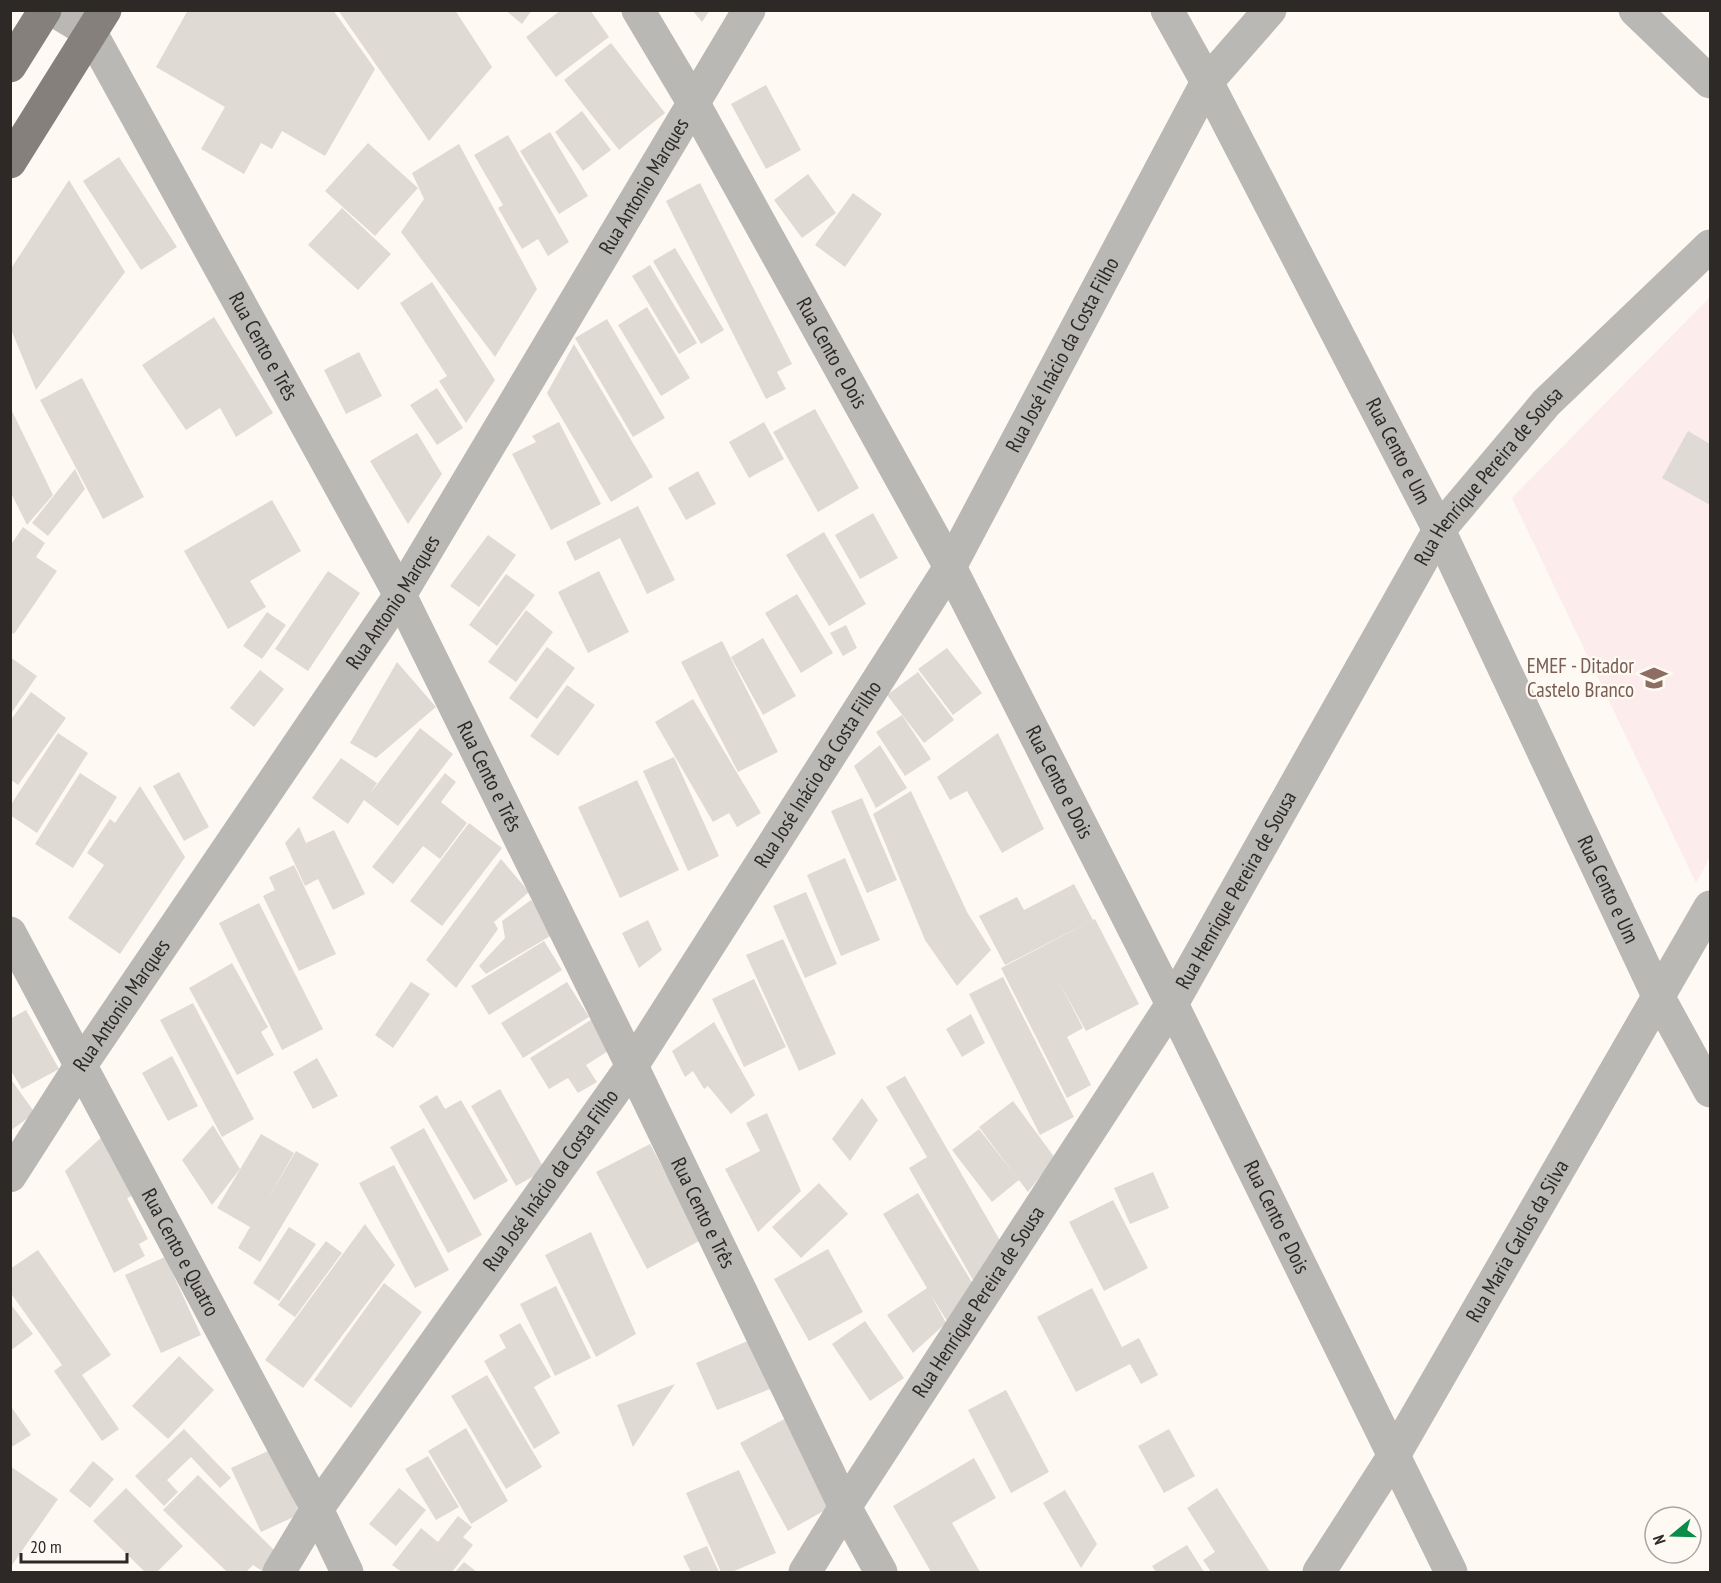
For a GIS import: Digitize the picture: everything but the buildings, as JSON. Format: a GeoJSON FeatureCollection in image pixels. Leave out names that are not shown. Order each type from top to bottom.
{"type":"FeatureCollection","features":[{"type":"Feature","properties":{"kind":"main road"},"geometry":{"type":"LineString","coordinates":[[10,66],[45,10]]}},
{"type":"Feature","properties":{"kind":"main road"},"geometry":{"type":"LineString","coordinates":[[10,162],[98,22]]}},
{"type":"Feature","properties":{"kind":"street","name":"Rua Cento e Três"},"geometry":{"type":"LineString","coordinates":[[53,10],[98,22],[400,595],[632,1066],[845,1507],[881,1572]]}},
{"type":"Feature","properties":{"kind":"street","name":"Rua Cento e Dois"},"geometry":{"type":"LineString","coordinates":[[638,10],[694,104],[950,567],[1172,1004],[1451,1572]]}},
{"type":"Feature","properties":{"kind":"street","name":"Rua Antonio Marques"},"geometry":{"type":"LineString","coordinates":[[10,1176],[81,1065],[400,595],[749,10]]}},
{"type":"Feature","properties":{"kind":"street","name":"Rua Cento e Um"},"geometry":{"type":"LineString","coordinates":[[1167,10],[1207,82],[1439,530],[1659,998],[1710,1091]]}},
{"type":"Feature","properties":{"kind":"street","name":"Rua José Inácio da Costa Filho"},"geometry":{"type":"LineString","coordinates":[[279,1572],[317,1509],[632,1066],[950,567],[1207,82],[1270,10]]}},
{"type":"Feature","properties":{"kind":"street"},"geometry":{"type":"LineString","coordinates":[[1635,10],[1710,82]]}},
{"type":"Feature","properties":{"kind":"street","name":"Rua Henrique Pereira de Sousa"},"geometry":{"type":"LineString","coordinates":[[805,1572],[1172,1004],[1439,530],[1546,403],[1710,246]]}},
{"type":"Feature","properties":{"kind":"street","name":"Rua Maria Carlos da Silva"},"geometry":{"type":"LineString","coordinates":[[1319,1572],[1393,1457],[1710,907]]}},
{"type":"Feature","properties":{"kind":"street","name":"Rua Cento e Quatro"},"geometry":{"type":"LineString","coordinates":[[10,933],[317,1509],[347,1572]]}},
{"type":"Feature","properties":{"kind":"shaded area","name":"EMEF - Ditador Castelo Branco"},"geometry":{"type":"Polygon","coordinates":[[[1710,297],[1710,857],[1696,883],[1512,498],[1710,297]]]}},
{"type":"Feature","properties":{"kind":"place","name":"EMEF - Ditador Castelo Branco"},"geometry":{"type":"Point","coordinates":[1654,678]}}]}
